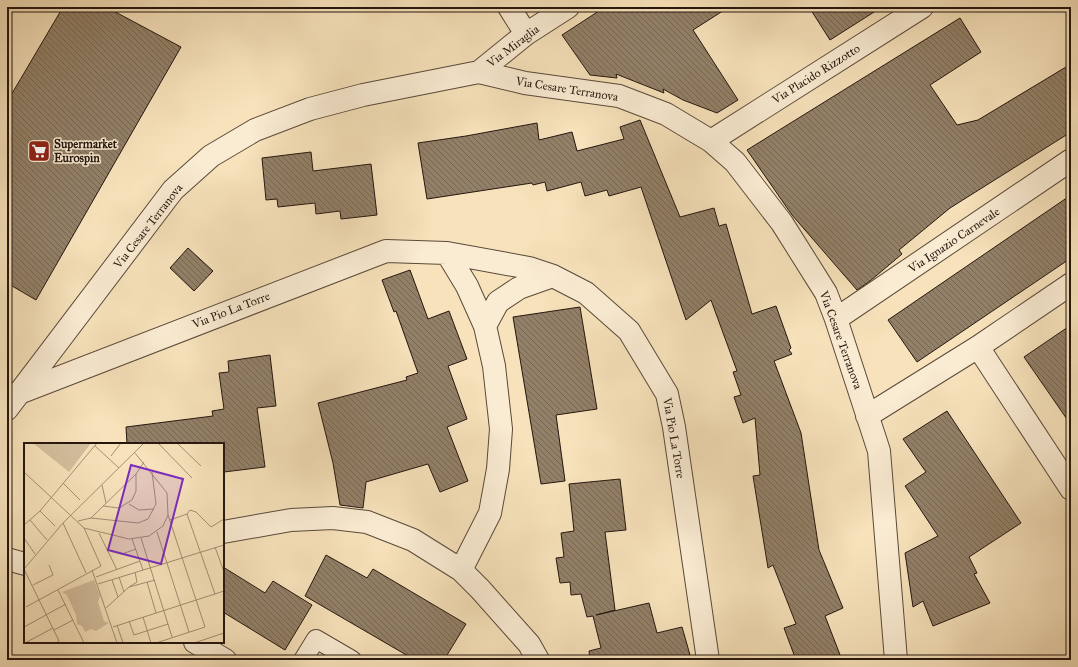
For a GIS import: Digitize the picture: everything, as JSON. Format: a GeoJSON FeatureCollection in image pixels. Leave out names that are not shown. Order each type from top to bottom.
{"type":"FeatureCollection","features":[{"type":"Feature","properties":{"kind":"street"},"geometry":{"type":"LineString","coordinates":[[509,7],[526,34]]}},
{"type":"Feature","properties":{"kind":"street","name":"Via Miraglia"},"geometry":{"type":"LineString","coordinates":[[480,72],[526,34],[568,7]]}},
{"type":"Feature","properties":{"kind":"street","name":"Via Placido Rizzotto"},"geometry":{"type":"LineString","coordinates":[[711,141],[922,7]]}},
{"type":"Feature","properties":{"kind":"street","name":"Via Cesare Terranova"},"geometry":{"type":"LineString","coordinates":[[13,401],[174,190],[211,156],[255,130],[310,109],[363,95],[480,72],[524,83],[619,96],[666,114],[711,141],[735,162],[782,222],[826,293],[878,451],[896,660]]}},
{"type":"Feature","properties":{"kind":"street","name":"Via Ignazio Carnevale"},"geometry":{"type":"LineString","coordinates":[[836,320],[1071,160]]}},
{"type":"Feature","properties":{"kind":"street","name":"Via Pio La Torre"},"geometry":{"type":"LineString","coordinates":[[13,401],[386,251],[447,253],[529,268],[553,276],[586,293],[629,331],[667,394],[675,434],[708,660]]}},
{"type":"Feature","properties":{"kind":"street"},"geometry":{"type":"LineString","coordinates":[[447,253],[468,286],[485,326],[494,366],[501,429],[498,469],[490,513],[461,570]]}},
{"type":"Feature","properties":{"kind":"street"},"geometry":{"type":"LineString","coordinates":[[485,326],[498,302],[519,288],[553,276]]}},
{"type":"Feature","properties":{"kind":"street"},"geometry":{"type":"LineString","coordinates":[[867,416],[978,347],[1071,284]]}},
{"type":"Feature","properties":{"kind":"street"},"geometry":{"type":"LineString","coordinates":[[978,347],[1071,489]]}},
{"type":"Feature","properties":{"kind":"street"},"geometry":{"type":"LineString","coordinates":[[224,532],[291,520],[333,518],[367,522],[413,540],[461,570],[506,617],[528,644],[538,660]]}},
{"type":"Feature","properties":{"kind":"street"},"geometry":{"type":"LineString","coordinates":[[7,559],[24,564]]}},
{"type":"Feature","properties":{"kind":"street"},"geometry":{"type":"LineString","coordinates":[[196,643],[224,660]]}},
{"type":"Feature","properties":{"kind":"lane"},"geometry":{"type":"LineString","coordinates":[[303,660],[316,639],[352,660]]}},
{"type":"Feature","properties":{"kind":"building"},"geometry":{"type":"Polygon","coordinates":[[[63,7],[106,7],[181,47],[36,300],[7,283],[7,102],[63,7]]]}},
{"type":"Feature","properties":{"kind":"building"},"geometry":{"type":"Polygon","coordinates":[[[605,7],[729,7],[693,30],[738,100],[717,113],[683,100],[663,89],[664,93],[616,74],[617,78],[590,75],[562,35],[605,7]]]}},
{"type":"Feature","properties":{"kind":"building"},"geometry":{"type":"Polygon","coordinates":[[[809,7],[882,7],[830,40],[809,7]]]}},
{"type":"Feature","properties":{"kind":"building"},"geometry":{"type":"Polygon","coordinates":[[[960,18],[981,52],[930,85],[957,125],[978,120],[1071,64],[1071,132],[950,208],[899,250],[902,254],[857,290],[792,215],[747,150],[960,18]]]}},
{"type":"Feature","properties":{"kind":"building"},"geometry":{"type":"Polygon","coordinates":[[[640,120],[680,217],[714,208],[719,226],[726,224],[752,314],[776,306],[791,348],[789,350],[792,354],[774,361],[801,433],[819,550],[843,608],[825,616],[842,660],[796,660],[784,628],[796,624],[773,565],[768,568],[753,476],[760,475],[755,418],[743,423],[734,397],[741,395],[733,372],[737,371],[711,300],[686,320],[641,187],[609,196],[607,190],[585,196],[581,182],[547,191],[545,182],[533,185],[532,183],[427,199],[418,143],[537,123],[539,140],[572,132],[577,151],[624,139],[620,127],[640,120]]]}},
{"type":"Feature","properties":{"kind":"building"},"geometry":{"type":"Polygon","coordinates":[[[311,152],[313,171],[371,164],[377,215],[341,219],[340,211],[316,214],[315,203],[278,207],[277,199],[266,200],[262,158],[311,152]]]}},
{"type":"Feature","properties":{"kind":"building"},"geometry":{"type":"Polygon","coordinates":[[[1071,195],[1071,258],[917,362],[888,320],[1071,195]]]}},
{"type":"Feature","properties":{"kind":"building"},"geometry":{"type":"Polygon","coordinates":[[[188,248],[213,271],[194,291],[170,268],[188,248]]]}},
{"type":"Feature","properties":{"kind":"building"},"geometry":{"type":"Polygon","coordinates":[[[410,270],[428,319],[449,311],[467,359],[448,366],[467,419],[447,427],[468,481],[440,492],[428,464],[366,482],[363,508],[340,505],[333,463],[318,403],[407,380],[406,377],[418,373],[396,311],[394,312],[382,280],[410,270]]]}},
{"type":"Feature","properties":{"kind":"building"},"geometry":{"type":"Polygon","coordinates":[[[580,307],[597,409],[556,415],[565,481],[541,484],[513,317],[580,307]]]}},
{"type":"Feature","properties":{"kind":"building"},"geometry":{"type":"Polygon","coordinates":[[[1071,325],[1071,425],[1024,357],[1071,325]]]}},
{"type":"Feature","properties":{"kind":"building"},"geometry":{"type":"Polygon","coordinates":[[[270,355],[276,406],[257,408],[265,467],[224,472],[224,443],[127,443],[126,427],[213,416],[212,411],[224,409],[219,373],[229,372],[228,361],[270,355]]]}},
{"type":"Feature","properties":{"kind":"building"},"geometry":{"type":"Polygon","coordinates":[[[947,411],[1021,523],[969,557],[977,573],[974,574],[990,603],[933,626],[923,601],[913,607],[905,553],[938,536],[905,486],[926,472],[903,439],[947,411]]]}},
{"type":"Feature","properties":{"kind":"building"},"geometry":{"type":"Polygon","coordinates":[[[620,479],[626,530],[605,532],[615,610],[596,615],[649,603],[657,633],[682,627],[690,655],[669,660],[590,660],[589,651],[601,648],[593,616],[587,617],[581,594],[571,595],[570,582],[560,583],[556,558],[564,557],[561,533],[574,531],[569,484],[620,479]]]}},
{"type":"Feature","properties":{"kind":"building"},"geometry":{"type":"Polygon","coordinates":[[[326,555],[367,578],[373,569],[466,624],[444,660],[415,660],[305,596],[326,555]]]}},
{"type":"Feature","properties":{"kind":"building"},"geometry":{"type":"Polygon","coordinates":[[[224,568],[265,593],[273,581],[312,605],[285,650],[224,613],[224,568]]]}},
{"type":"Feature","properties":{"kind":"place","name":"Supermarket Eurospin"},"geometry":{"type":"Point","coordinates":[39,151]}}]}
